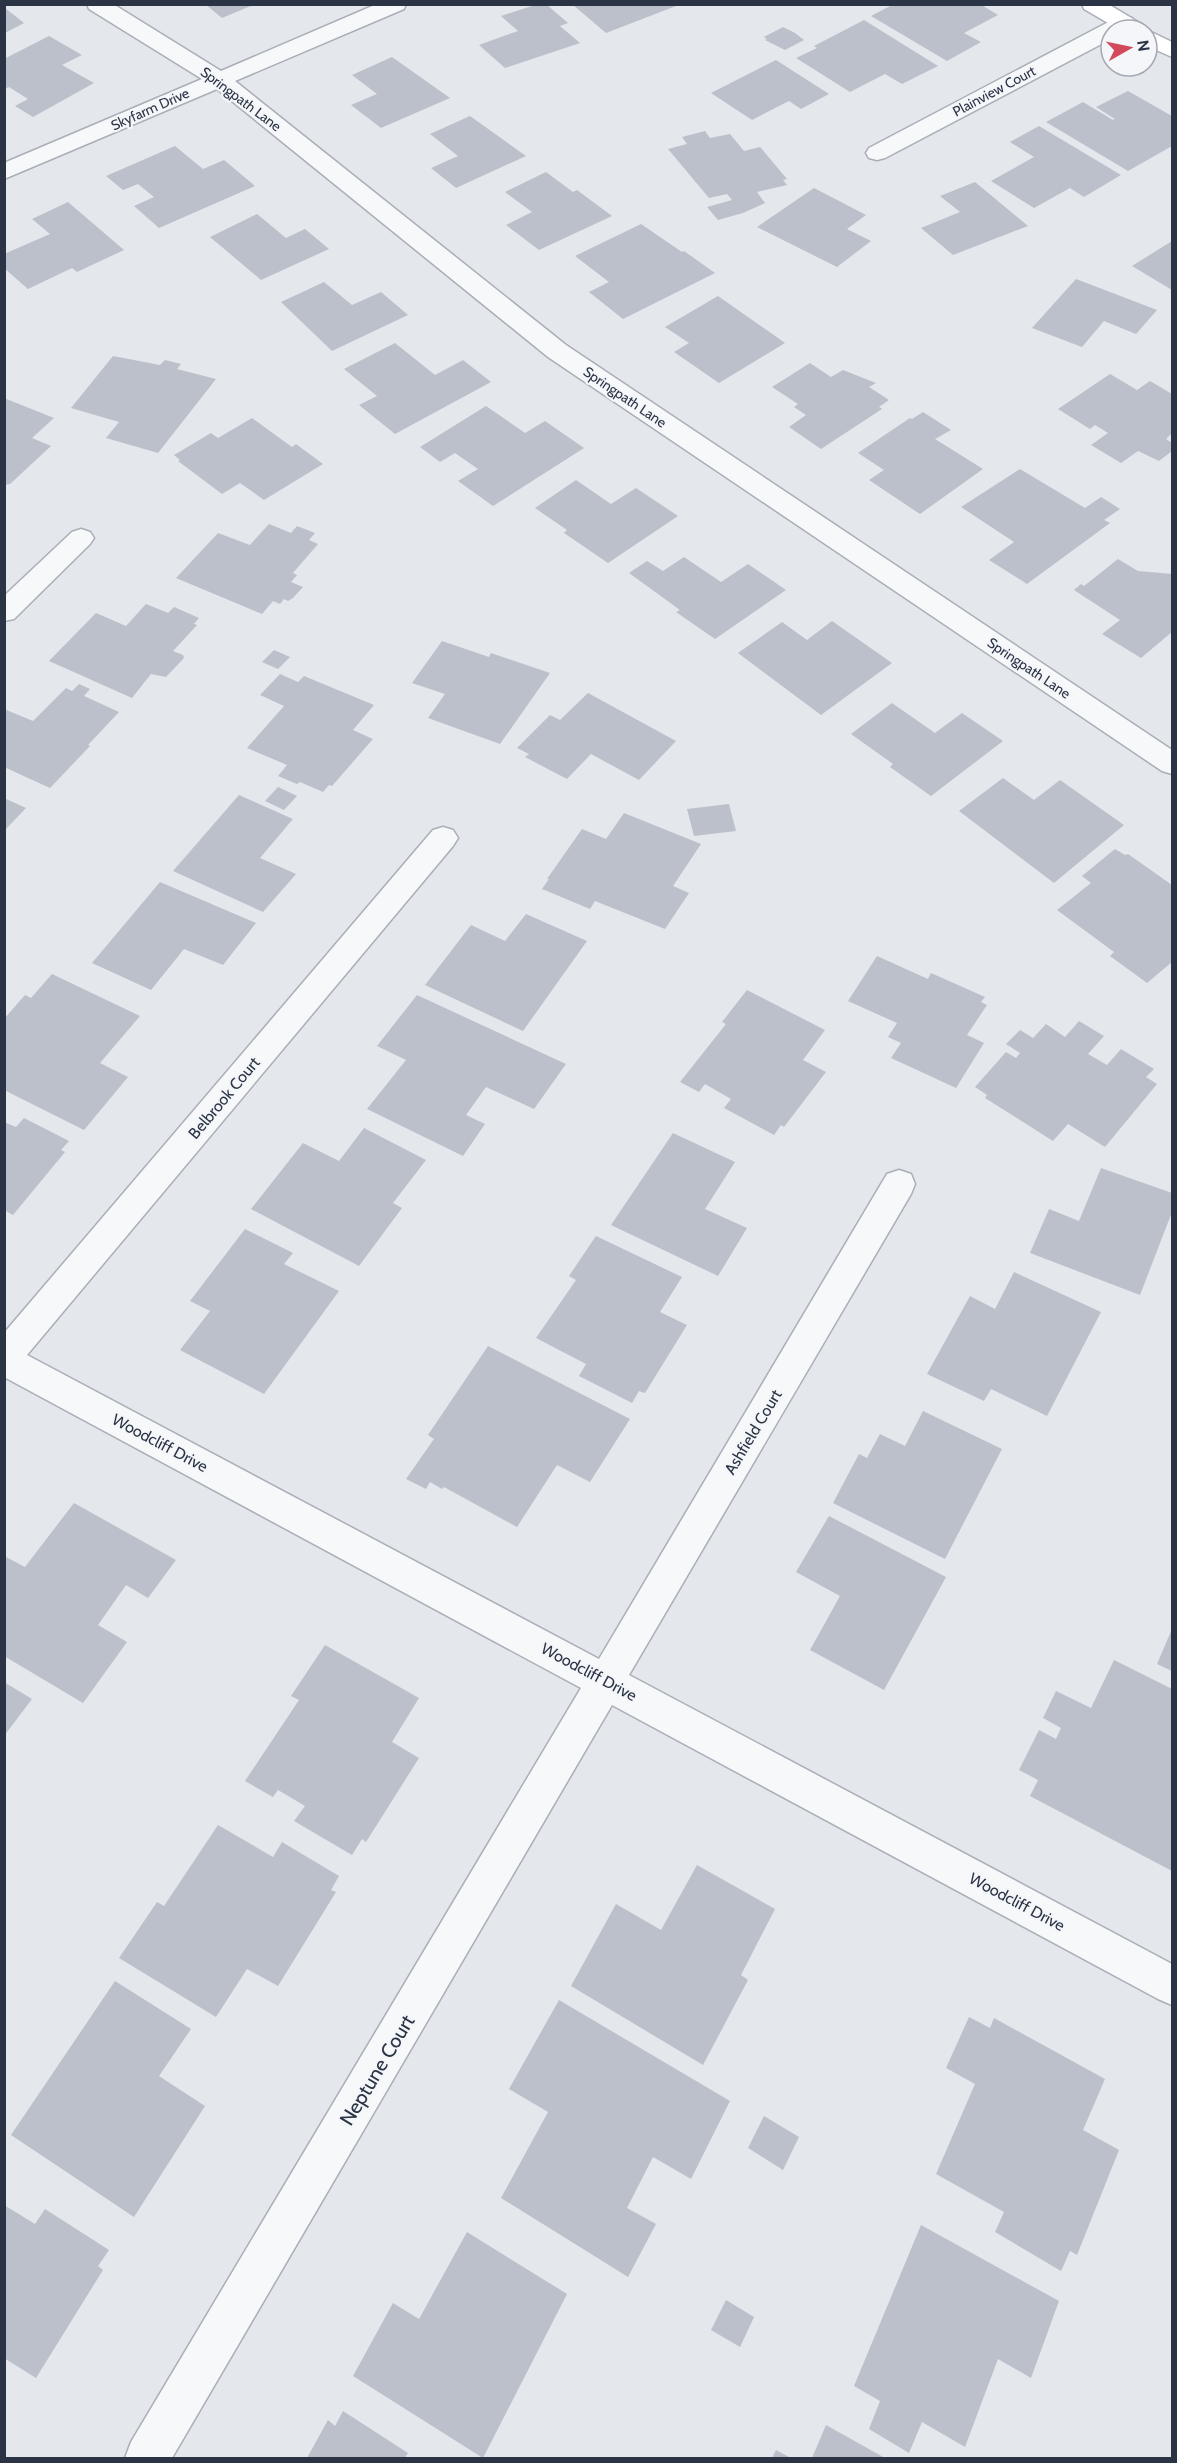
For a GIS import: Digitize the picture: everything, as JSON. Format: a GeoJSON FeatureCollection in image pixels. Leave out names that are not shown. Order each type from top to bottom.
{"type":"FeatureCollection","features":[{"type":"Feature","properties":{"kind":"main road"},"geometry":{"type":"LineString","coordinates":[[1092,4],[1115,18]]}},
{"type":"Feature","properties":{"kind":"main road"},"geometry":{"type":"LineString","coordinates":[[1159,43],[1173,51]]}},
{"type":"Feature","properties":{"kind":"street","name":"Springpath Lane"},"geometry":{"type":"LineString","coordinates":[[97,4],[218,79],[557,351],[1173,764]]}},
{"type":"Feature","properties":{"kind":"street","name":"Skyfarm Drive"},"geometry":{"type":"LineString","coordinates":[[4,172],[396,4]]}},
{"type":"Feature","properties":{"kind":"street","name":"Plainview Court"},"geometry":{"type":"LineString","coordinates":[[876,153],[1099,42]]}},
{"type":"Feature","properties":{"kind":"street"},"geometry":{"type":"LineString","coordinates":[[4,612],[81,538]]}},
{"type":"Feature","properties":{"kind":"street","name":"Belbrook Court"},"geometry":{"type":"LineString","coordinates":[[4,1359],[443,838]]}},
{"type":"Feature","properties":{"kind":"street","name":"Ashfield Court"},"geometry":{"type":"LineString","coordinates":[[606,1681],[899,1184]]}},
{"type":"Feature","properties":{"kind":"street","name":"Woodcliff Drive"},"geometry":{"type":"LineString","coordinates":[[4,1359],[1173,1985]]}},
{"type":"Feature","properties":{"kind":"street","name":"Neptune Court"},"geometry":{"type":"LineString","coordinates":[[147,2458],[606,1681]]}},
{"type":"Feature","properties":{"kind":"building"},"geometry":{"type":"Polygon","coordinates":[[[205,4],[253,4],[253,5],[222,18],[205,4]]]}},
{"type":"Feature","properties":{"kind":"building"},"geometry":{"type":"Polygon","coordinates":[[[546,4],[568,23],[560,26],[580,43],[505,68],[479,45],[518,31],[501,16],[535,5],[546,4]]]}},
{"type":"Feature","properties":{"kind":"building"},"geometry":{"type":"Polygon","coordinates":[[[572,4],[674,4],[676,6],[606,33],[572,4]]]}},
{"type":"Feature","properties":{"kind":"building"},"geometry":{"type":"Polygon","coordinates":[[[894,4],[980,4],[998,15],[964,33],[981,42],[947,61],[871,16],[894,4]]]}},
{"type":"Feature","properties":{"kind":"building"},"geometry":{"type":"Polygon","coordinates":[[[5,8],[24,23],[5,33],[5,8]]]}},
{"type":"Feature","properties":{"kind":"building"},"geometry":{"type":"Polygon","coordinates":[[[864,20],[938,66],[902,84],[885,74],[850,92],[796,58],[864,20]]]}},
{"type":"Feature","properties":{"kind":"building"},"geometry":{"type":"Polygon","coordinates":[[[783,27],[804,40],[785,50],[765,40],[767,39],[764,37],[783,27]]]}},
{"type":"Feature","properties":{"kind":"building"},"geometry":{"type":"Polygon","coordinates":[[[49,36],[82,55],[62,65],[94,83],[33,117],[15,106],[28,99],[9,87],[4,89],[4,59],[49,36]]]}},
{"type":"Feature","properties":{"kind":"building"},"geometry":{"type":"Polygon","coordinates":[[[392,57],[450,98],[381,128],[351,105],[377,94],[352,75],[392,57]]]}},
{"type":"Feature","properties":{"kind":"building"},"geometry":{"type":"Polygon","coordinates":[[[776,60],[829,94],[801,109],[789,101],[752,120],[711,93],[776,60]]]}},
{"type":"Feature","properties":{"kind":"building"},"geometry":{"type":"Polygon","coordinates":[[[1128,91],[1172,116],[1172,146],[1128,171],[1046,122],[1083,102],[1113,120],[1115,119],[1096,107],[1128,91]]]}},
{"type":"Feature","properties":{"kind":"building"},"geometry":{"type":"Polygon","coordinates":[[[470,116],[526,156],[456,188],[431,168],[458,156],[430,134],[470,116]]]}},
{"type":"Feature","properties":{"kind":"building"},"geometry":{"type":"Polygon","coordinates":[[[1039,126],[1121,175],[1084,197],[1070,188],[1034,208],[991,181],[1034,157],[1010,142],[1039,126]]]}},
{"type":"Feature","properties":{"kind":"building"},"geometry":{"type":"Polygon","coordinates":[[[705,131],[710,138],[730,134],[744,151],[760,147],[787,179],[783,180],[787,185],[757,192],[765,203],[743,213],[718,220],[707,207],[732,200],[727,194],[709,198],[668,149],[687,144],[682,137],[705,131]]]}},
{"type":"Feature","properties":{"kind":"building"},"geometry":{"type":"Polygon","coordinates":[[[175,146],[203,169],[224,160],[255,186],[159,228],[134,206],[154,197],[138,184],[123,190],[106,176],[175,146]]]}},
{"type":"Feature","properties":{"kind":"building"},"geometry":{"type":"Polygon","coordinates":[[[546,172],[573,192],[577,190],[612,216],[539,250],[506,225],[532,212],[505,192],[546,172]]]}},
{"type":"Feature","properties":{"kind":"building"},"geometry":{"type":"Polygon","coordinates":[[[975,182],[1028,226],[953,255],[921,228],[960,212],[940,196],[975,182]]]}},
{"type":"Feature","properties":{"kind":"building"},"geometry":{"type":"Polygon","coordinates":[[[814,188],[866,215],[847,229],[871,241],[837,267],[757,227],[814,188]]]}},
{"type":"Feature","properties":{"kind":"building"},"geometry":{"type":"Polygon","coordinates":[[[68,202],[124,250],[77,272],[72,268],[28,289],[4,268],[4,254],[50,234],[32,219],[68,202]]]}},
{"type":"Feature","properties":{"kind":"building"},"geometry":{"type":"Polygon","coordinates":[[[257,214],[286,238],[305,229],[329,249],[261,280],[210,237],[257,214]]]}},
{"type":"Feature","properties":{"kind":"building"},"geometry":{"type":"Polygon","coordinates":[[[641,224],[715,273],[623,319],[589,292],[609,282],[575,256],[641,224]]]}},
{"type":"Feature","properties":{"kind":"building"},"geometry":{"type":"Polygon","coordinates":[[[1172,241],[1172,290],[1132,266],[1172,241]]]}},
{"type":"Feature","properties":{"kind":"building"},"geometry":{"type":"Polygon","coordinates":[[[1076,279],[1157,310],[1136,334],[1104,321],[1082,347],[1032,328],[1076,279]]]}},
{"type":"Feature","properties":{"kind":"building"},"geometry":{"type":"Polygon","coordinates":[[[324,282],[352,305],[381,292],[408,315],[332,351],[281,302],[324,282]]]}},
{"type":"Feature","properties":{"kind":"building"},"geometry":{"type":"Polygon","coordinates":[[[718,296],[785,343],[719,383],[674,352],[689,343],[665,327],[718,296]]]}},
{"type":"Feature","properties":{"kind":"building"},"geometry":{"type":"Polygon","coordinates":[[[395,343],[435,375],[463,360],[491,382],[395,434],[359,405],[377,396],[344,369],[395,343]]]}},
{"type":"Feature","properties":{"kind":"building"},"geometry":{"type":"Polygon","coordinates":[[[113,356],[160,365],[165,360],[181,364],[177,369],[216,379],[158,453],[106,438],[119,422],[71,408],[113,356]]]}},
{"type":"Feature","properties":{"kind":"building"},"geometry":{"type":"Polygon","coordinates":[[[810,363],[831,377],[843,370],[876,383],[869,387],[889,400],[879,407],[882,409],[821,449],[789,427],[806,415],[794,407],[798,404],[772,387],[810,363]]]}},
{"type":"Feature","properties":{"kind":"building"},"geometry":{"type":"Polygon","coordinates":[[[1110,374],[1137,390],[1150,381],[1172,394],[1172,433],[1166,439],[1172,443],[1172,451],[1159,461],[1138,451],[1121,463],[1091,445],[1108,433],[1095,425],[1090,429],[1058,409],[1110,374]]]}},
{"type":"Feature","properties":{"kind":"building"},"geometry":{"type":"Polygon","coordinates":[[[4,398],[54,418],[32,438],[51,446],[10,484],[4,485],[4,398]]]}},
{"type":"Feature","properties":{"kind":"building"},"geometry":{"type":"Polygon","coordinates":[[[486,406],[525,433],[545,421],[584,448],[493,506],[458,481],[478,469],[455,453],[440,462],[420,447],[486,406]]]}},
{"type":"Feature","properties":{"kind":"building"},"geometry":{"type":"Polygon","coordinates":[[[923,412],[951,430],[935,439],[983,469],[920,514],[869,480],[884,470],[858,453],[910,418],[923,412]]]}},
{"type":"Feature","properties":{"kind":"building"},"geometry":{"type":"Polygon","coordinates":[[[252,418],[292,447],[296,444],[323,464],[264,500],[240,483],[222,494],[178,461],[180,460],[174,455],[211,433],[218,438],[252,418]]]}},
{"type":"Feature","properties":{"kind":"building"},"geometry":{"type":"Polygon","coordinates":[[[1020,469],[1085,508],[1101,497],[1120,509],[1104,520],[1110,523],[1027,584],[989,560],[1014,542],[961,507],[1020,469]]]}},
{"type":"Feature","properties":{"kind":"building"},"geometry":{"type":"Polygon","coordinates":[[[576,480],[611,504],[636,488],[678,516],[608,563],[564,533],[567,530],[535,508],[576,480]]]}},
{"type":"Feature","properties":{"kind":"building"},"geometry":{"type":"Polygon","coordinates":[[[269,524],[291,533],[297,526],[315,533],[309,540],[318,544],[293,573],[297,575],[291,582],[303,587],[288,601],[284,599],[280,604],[273,601],[262,614],[176,578],[218,533],[250,545],[269,524]]]}},
{"type":"Feature","properties":{"kind":"building"},"geometry":{"type":"Polygon","coordinates":[[[684,557],[721,582],[748,564],[786,590],[715,639],[676,612],[680,610],[629,573],[647,561],[663,571],[684,557]]]}},
{"type":"Feature","properties":{"kind":"building"},"geometry":{"type":"Polygon","coordinates":[[[1118,559],[1138,571],[1172,574],[1172,632],[1141,658],[1102,634],[1120,620],[1074,590],[1081,584],[1084,586],[1118,559]]]}},
{"type":"Feature","properties":{"kind":"building"},"geometry":{"type":"Polygon","coordinates":[[[146,604],[168,613],[174,607],[199,618],[194,624],[197,625],[173,651],[183,655],[184,658],[166,677],[151,674],[132,698],[49,661],[96,613],[126,626],[146,604]]]}},
{"type":"Feature","properties":{"kind":"building"},"geometry":{"type":"Polygon","coordinates":[[[832,621],[892,663],[821,715],[738,653],[782,622],[807,640],[832,621]]]}},
{"type":"Feature","properties":{"kind":"building"},"geometry":{"type":"Polygon","coordinates":[[[442,641],[489,657],[491,653],[550,673],[500,744],[428,718],[445,694],[412,683],[442,641]]]}},
{"type":"Feature","properties":{"kind":"building"},"geometry":{"type":"Polygon","coordinates":[[[274,650],[290,657],[278,669],[262,662],[274,650]]]}},
{"type":"Feature","properties":{"kind":"building"},"geometry":{"type":"Polygon","coordinates":[[[280,674],[298,682],[304,676],[374,705],[353,730],[373,739],[332,786],[329,785],[323,792],[278,776],[287,765],[247,748],[284,706],[260,695],[280,674]]]}},
{"type":"Feature","properties":{"kind":"building"},"geometry":{"type":"Polygon","coordinates":[[[79,684],[90,689],[84,696],[119,712],[88,745],[90,746],[50,788],[4,767],[4,709],[33,721],[66,688],[72,691],[79,684]]]}},
{"type":"Feature","properties":{"kind":"building"},"geometry":{"type":"Polygon","coordinates":[[[588,693],[676,741],[639,780],[591,754],[567,779],[525,757],[529,754],[517,748],[550,715],[560,720],[588,693]]]}},
{"type":"Feature","properties":{"kind":"building"},"geometry":{"type":"Polygon","coordinates":[[[892,703],[935,733],[962,713],[1003,741],[931,796],[890,767],[893,764],[851,734],[892,703]]]}},
{"type":"Feature","properties":{"kind":"building"},"geometry":{"type":"Polygon","coordinates":[[[1003,778],[1034,800],[1060,780],[1124,825],[1054,883],[959,811],[1003,778]]]}},
{"type":"Feature","properties":{"kind":"building"},"geometry":{"type":"Polygon","coordinates":[[[278,787],[297,796],[284,810],[265,801],[278,787]]]}},
{"type":"Feature","properties":{"kind":"building"},"geometry":{"type":"Polygon","coordinates":[[[239,795],[293,819],[260,858],[296,874],[263,912],[173,871],[239,795]]]}},
{"type":"Feature","properties":{"kind":"building"},"geometry":{"type":"Polygon","coordinates":[[[4,798],[26,808],[4,831],[4,798]]]}},
{"type":"Feature","properties":{"kind":"building"},"geometry":{"type":"Polygon","coordinates":[[[729,804],[736,831],[694,836],[687,809],[729,804]]]}},
{"type":"Feature","properties":{"kind":"building"},"geometry":{"type":"Polygon","coordinates":[[[624,813],[701,844],[673,886],[689,893],[665,929],[595,901],[590,909],[542,889],[582,829],[606,839],[624,813]]]}},
{"type":"Feature","properties":{"kind":"building"},"geometry":{"type":"Polygon","coordinates":[[[1115,849],[1125,855],[1128,854],[1172,885],[1172,962],[1147,983],[1110,956],[1114,952],[1057,910],[1091,883],[1082,876],[1115,849]]]}},
{"type":"Feature","properties":{"kind":"building"},"geometry":{"type":"Polygon","coordinates":[[[160,882],[256,923],[223,965],[184,949],[151,990],[92,963],[160,882]]]}},
{"type":"Feature","properties":{"kind":"building"},"geometry":{"type":"Polygon","coordinates":[[[526,914],[587,941],[523,1031],[425,985],[471,925],[505,941],[526,914]]]}},
{"type":"Feature","properties":{"kind":"building"},"geometry":{"type":"Polygon","coordinates":[[[877,956],[928,979],[931,973],[985,997],[981,1002],[987,1005],[967,1035],[984,1043],[956,1088],[891,1058],[901,1043],[888,1037],[897,1023],[848,1001],[877,956]]]}},
{"type":"Feature","properties":{"kind":"building"},"geometry":{"type":"Polygon","coordinates":[[[52,974],[140,1016],[100,1063],[128,1077],[84,1130],[4,1090],[4,1019],[25,995],[31,998],[52,974]]]}},
{"type":"Feature","properties":{"kind":"building"},"geometry":{"type":"Polygon","coordinates":[[[747,990],[825,1030],[803,1060],[826,1072],[784,1127],[781,1125],[774,1135],[724,1108],[731,1099],[705,1084],[699,1092],[680,1082],[726,1024],[722,1022],[747,990]]]}},
{"type":"Feature","properties":{"kind":"building"},"geometry":{"type":"Polygon","coordinates":[[[417,995],[566,1064],[534,1109],[486,1087],[466,1115],[485,1124],[463,1156],[367,1109],[406,1060],[377,1046],[417,995]]]}},
{"type":"Feature","properties":{"kind":"building"},"geometry":{"type":"Polygon","coordinates":[[[1079,1021],[1104,1036],[1088,1054],[1107,1065],[1121,1049],[1154,1069],[1146,1077],[1157,1084],[1105,1147],[1068,1124],[1053,1141],[985,1098],[987,1095],[975,1087],[1006,1052],[1016,1058],[1020,1053],[1006,1044],[1020,1030],[1033,1038],[1046,1024],[1065,1037],[1079,1021]]]}},
{"type":"Feature","properties":{"kind":"building"},"geometry":{"type":"Polygon","coordinates":[[[24,1118],[69,1141],[61,1150],[65,1152],[13,1215],[4,1210],[4,1122],[16,1127],[24,1118]]]}},
{"type":"Feature","properties":{"kind":"building"},"geometry":{"type":"Polygon","coordinates":[[[364,1128],[426,1160],[393,1203],[402,1208],[359,1266],[251,1209],[303,1143],[339,1161],[364,1128]]]}},
{"type":"Feature","properties":{"kind":"building"},"geometry":{"type":"Polygon","coordinates":[[[673,1133],[735,1162],[705,1209],[747,1228],[718,1276],[611,1225],[673,1133]]]}},
{"type":"Feature","properties":{"kind":"building"},"geometry":{"type":"Polygon","coordinates":[[[1101,1168],[1172,1193],[1172,1212],[1140,1295],[1030,1253],[1049,1209],[1079,1221],[1101,1168]]]}},
{"type":"Feature","properties":{"kind":"building"},"geometry":{"type":"Polygon","coordinates":[[[245,1229],[293,1253],[284,1264],[339,1291],[264,1394],[180,1350],[210,1311],[190,1301],[245,1229]]]}},
{"type":"Feature","properties":{"kind":"building"},"geometry":{"type":"Polygon","coordinates":[[[596,1236],[682,1277],[660,1312],[687,1325],[645,1393],[639,1391],[632,1403],[579,1376],[586,1364],[536,1338],[576,1280],[569,1276],[596,1236]]]}},
{"type":"Feature","properties":{"kind":"building"},"geometry":{"type":"Polygon","coordinates":[[[1014,1272],[1101,1312],[1047,1416],[991,1389],[984,1401],[927,1374],[970,1296],[995,1309],[1014,1272]]]}},
{"type":"Feature","properties":{"kind":"building"},"geometry":{"type":"Polygon","coordinates":[[[488,1346],[630,1419],[590,1482],[557,1465],[517,1527],[444,1487],[442,1489],[430,1482],[426,1489],[406,1479],[434,1439],[428,1435],[488,1346]]]}},
{"type":"Feature","properties":{"kind":"building"},"geometry":{"type":"Polygon","coordinates":[[[923,1411],[1002,1449],[945,1559],[833,1503],[859,1454],[867,1458],[880,1434],[905,1446],[923,1411]]]}},
{"type":"Feature","properties":{"kind":"building"},"geometry":{"type":"Polygon","coordinates":[[[74,1503],[176,1560],[148,1598],[126,1585],[98,1625],[127,1642],[83,1703],[4,1656],[4,1556],[25,1567],[74,1503]]]}},
{"type":"Feature","properties":{"kind":"building"},"geometry":{"type":"Polygon","coordinates":[[[829,1516],[946,1577],[884,1690],[810,1650],[840,1596],[796,1572],[829,1516]]]}},
{"type":"Feature","properties":{"kind":"building"},"geometry":{"type":"Polygon","coordinates":[[[1172,1629],[1172,1671],[1157,1664],[1172,1629]]]}},
{"type":"Feature","properties":{"kind":"building"},"geometry":{"type":"Polygon","coordinates":[[[325,1645],[419,1698],[392,1742],[419,1758],[366,1842],[362,1839],[352,1855],[294,1821],[305,1806],[278,1790],[273,1797],[245,1781],[299,1700],[291,1696],[325,1645]]]}},
{"type":"Feature","properties":{"kind":"building"},"geometry":{"type":"Polygon","coordinates":[[[1114,1660],[1172,1689],[1172,1871],[1030,1796],[1038,1780],[1019,1770],[1039,1730],[1056,1739],[1061,1728],[1043,1718],[1056,1691],[1091,1708],[1114,1660]]]}},
{"type":"Feature","properties":{"kind":"building"},"geometry":{"type":"Polygon","coordinates":[[[4,1682],[32,1699],[4,1736],[4,1682]]]}},
{"type":"Feature","properties":{"kind":"building"},"geometry":{"type":"Polygon","coordinates":[[[218,1825],[273,1857],[282,1842],[339,1876],[331,1890],[336,1892],[278,1986],[247,1969],[216,2017],[119,1958],[157,1902],[164,1906],[218,1825]]]}},
{"type":"Feature","properties":{"kind":"building"},"geometry":{"type":"Polygon","coordinates":[[[697,1865],[775,1909],[741,1975],[748,1980],[703,2065],[571,1986],[616,1904],[661,1930],[697,1865]]]}},
{"type":"Feature","properties":{"kind":"building"},"geometry":{"type":"Polygon","coordinates":[[[115,1981],[191,2029],[159,2076],[205,2106],[134,2217],[11,2135],[115,1981]]]}},
{"type":"Feature","properties":{"kind":"building"},"geometry":{"type":"Polygon","coordinates":[[[559,2000],[730,2101],[691,2179],[653,2157],[627,2208],[656,2224],[628,2277],[501,2198],[548,2112],[509,2089],[559,2000]]]}},
{"type":"Feature","properties":{"kind":"building"},"geometry":{"type":"Polygon","coordinates":[[[969,2017],[990,2028],[994,2018],[1105,2079],[1083,2130],[1119,2150],[1077,2255],[1070,2251],[1061,2271],[995,2232],[1004,2212],[936,2174],[975,2084],[946,2068],[969,2017]]]}},
{"type":"Feature","properties":{"kind":"building"},"geometry":{"type":"Polygon","coordinates":[[[764,2116],[799,2137],[783,2170],[748,2148],[764,2116]]]}},
{"type":"Feature","properties":{"kind":"building"},"geometry":{"type":"Polygon","coordinates":[[[4,2205],[35,2224],[45,2209],[109,2250],[98,2266],[103,2270],[36,2378],[4,2358],[4,2205]]]}},
{"type":"Feature","properties":{"kind":"building"},"geometry":{"type":"Polygon","coordinates":[[[921,2225],[1059,2301],[1031,2378],[998,2359],[965,2447],[922,2422],[909,2453],[869,2429],[880,2401],[854,2386],[921,2225]]]}},
{"type":"Feature","properties":{"kind":"building"},"geometry":{"type":"Polygon","coordinates":[[[467,2232],[567,2294],[483,2458],[353,2376],[393,2303],[419,2319],[467,2232]]]}},
{"type":"Feature","properties":{"kind":"building"},"geometry":{"type":"Polygon","coordinates":[[[726,2300],[754,2317],[740,2347],[711,2330],[726,2300]]]}},
{"type":"Feature","properties":{"kind":"building"},"geometry":{"type":"Polygon","coordinates":[[[343,2411],[408,2453],[405,2458],[307,2458],[328,2420],[335,2426],[343,2411]]]}},
{"type":"Feature","properties":{"kind":"building"},"geometry":{"type":"Polygon","coordinates":[[[826,2425],[885,2458],[812,2458],[826,2425]]]}},
{"type":"Feature","properties":{"kind":"building"},"geometry":{"type":"Polygon","coordinates":[[[776,2450],[791,2458],[772,2458],[776,2450]]]}}]}
